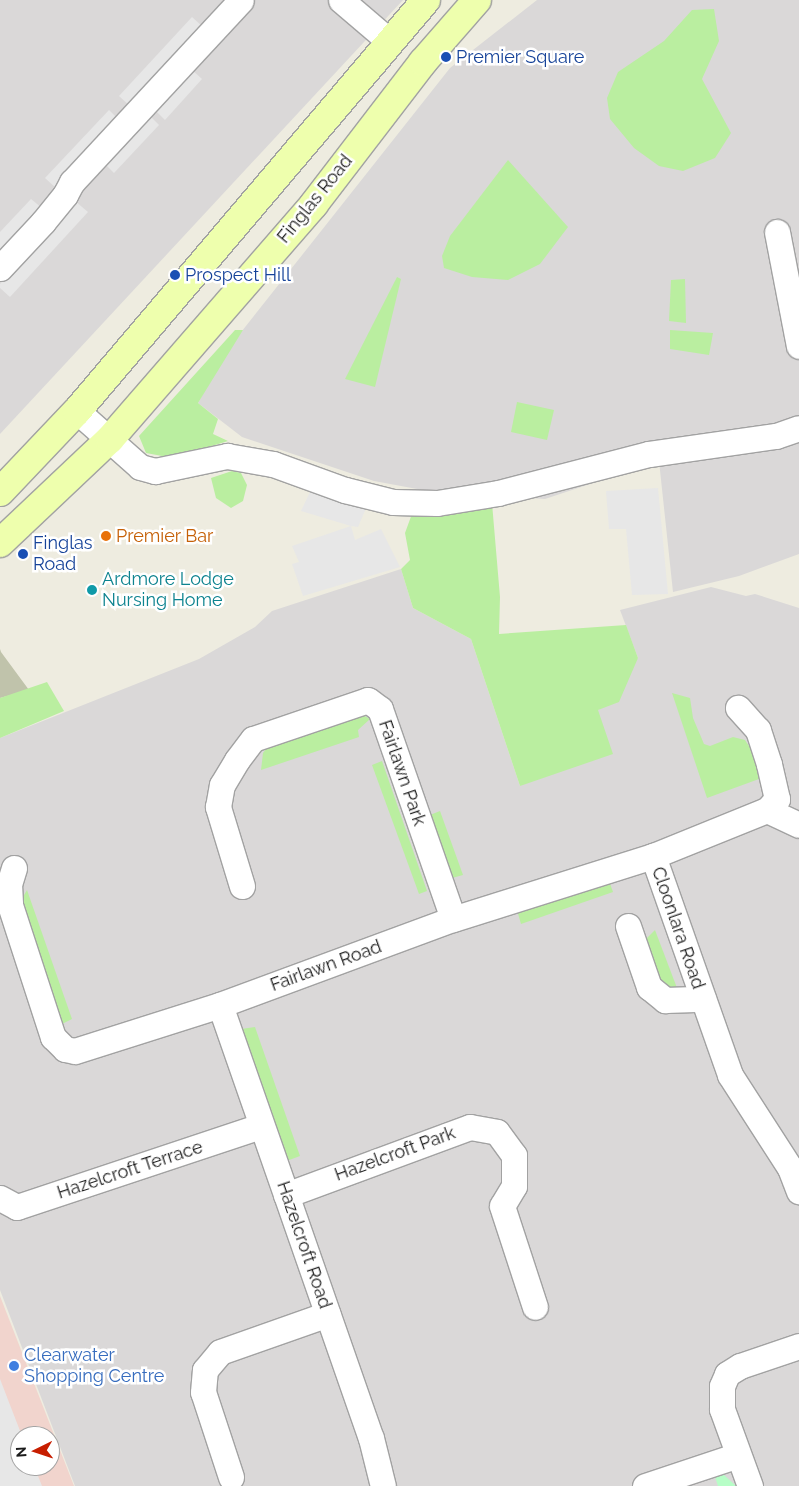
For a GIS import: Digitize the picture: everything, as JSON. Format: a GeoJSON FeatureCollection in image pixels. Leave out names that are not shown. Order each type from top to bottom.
{"type":"FeatureCollection","features":[{"type":"Feature","properties":{"kind":"main road"},"geometry":{"type":"LineString","coordinates":[[0,492],[77,411],[389,41],[426,0]]}},
{"type":"Feature","properties":{"kind":"main road","name":"Finglas Road"},"geometry":{"type":"LineString","coordinates":[[0,543],[110,440],[314,204],[423,62],[477,0]]}},
{"type":"Feature","properties":{"kind":"street"},"geometry":{"type":"LineString","coordinates":[[0,268],[49,216],[72,182],[242,0]]}},
{"type":"Feature","properties":{"kind":"street"},"geometry":{"type":"LineString","coordinates":[[341,0],[389,41]]}},
{"type":"Feature","properties":{"kind":"street"},"geometry":{"type":"LineString","coordinates":[[777,232],[799,346]]}},
{"type":"Feature","properties":{"kind":"street"},"geometry":{"type":"LineString","coordinates":[[77,411],[140,467],[155,471],[227,456],[273,464],[345,490],[393,502],[437,503],[498,493],[649,454],[776,436],[799,428]]}},
{"type":"Feature","properties":{"kind":"street","name":"Fairlawn Park"},"geometry":{"type":"LineString","coordinates":[[242,886],[218,807],[222,785],[237,760],[253,739],[368,700],[380,708],[453,919]]}},
{"type":"Feature","properties":{"kind":"street"},"geometry":{"type":"LineString","coordinates":[[738,708],[758,730],[769,764],[777,799],[767,810],[799,825]]}},
{"type":"Feature","properties":{"kind":"street","name":"Fairlawn Road"},"geometry":{"type":"LineString","coordinates":[[14,868],[9,884],[10,905],[53,1037],[65,1048],[75,1051],[220,1005],[453,919],[653,856],[767,810]]}},
{"type":"Feature","properties":{"kind":"street","name":"Cloonlara Road"},"geometry":{"type":"LineString","coordinates":[[653,856],[730,1075],[790,1168],[799,1191]]}},
{"type":"Feature","properties":{"kind":"street","name":"Cloonlara Road"},"geometry":{"type":"LineString","coordinates":[[628,926],[649,987],[665,1000],[703,999]]}},
{"type":"Feature","properties":{"kind":"street","name":"Hazelcroft Road"},"geometry":{"type":"LineString","coordinates":[[220,1005],[371,1438],[383,1486]]}},
{"type":"Feature","properties":{"kind":"street","name":"Hazelcroft Terrace"},"geometry":{"type":"LineString","coordinates":[[0,1198],[17,1207],[261,1126]]}},
{"type":"Feature","properties":{"kind":"street","name":"Hazelcroft Park"},"geometry":{"type":"LineString","coordinates":[[286,1195],[470,1126],[497,1132],[514,1155],[514,1186],[502,1206],[535,1306]]}},
{"type":"Feature","properties":{"kind":"street"},"geometry":{"type":"LineString","coordinates":[[230,1477],[203,1392],[205,1370],[220,1352],[328,1314]]}},
{"type":"Feature","properties":{"kind":"street"},"geometry":{"type":"LineString","coordinates":[[750,1486],[720,1399],[727,1374],[740,1366],[799,1346]]}},
{"type":"Feature","properties":{"kind":"street"},"geometry":{"type":"LineString","coordinates":[[645,1486],[738,1454]]}},
{"type":"Feature","properties":{"kind":"shaded area"},"geometry":{"type":"Polygon","coordinates":[[[0,0],[403,0],[0,434],[0,0]]]}},
{"type":"Feature","properties":{"kind":"shaded area","name":"Prospect Hill"},"geometry":{"type":"Polygon","coordinates":[[[537,0],[799,0],[799,554],[739,576],[673,592],[659,461],[545,499],[428,491],[374,481],[242,437],[198,403],[227,350],[450,68],[537,0]]]}},
{"type":"Feature","properties":{"kind":"shaded area"},"geometry":{"type":"Polygon","coordinates":[[[192,17],[203,27],[130,106],[119,96],[192,17]]]}},
{"type":"Feature","properties":{"kind":"shaded area"},"geometry":{"type":"Polygon","coordinates":[[[191,69],[202,79],[165,120],[154,109],[191,69]]]}},
{"type":"Feature","properties":{"kind":"shaded area"},"geometry":{"type":"Polygon","coordinates":[[[109,110],[119,120],[56,188],[45,178],[109,110]]]}},
{"type":"Feature","properties":{"kind":"shaded area"},"geometry":{"type":"Polygon","coordinates":[[[149,115],[159,125],[114,173],[104,163],[149,115]]]}},
{"type":"Feature","properties":{"kind":"shaded area"},"geometry":{"type":"Polygon","coordinates":[[[31,199],[42,208],[0,253],[0,232],[31,199]]]}},
{"type":"Feature","properties":{"kind":"shaded area"},"geometry":{"type":"Polygon","coordinates":[[[75,201],[88,212],[10,297],[0,288],[0,284],[75,201]]]}},
{"type":"Feature","properties":{"kind":"shaded area"},"geometry":{"type":"Polygon","coordinates":[[[658,488],[668,594],[632,595],[626,529],[609,529],[606,491],[658,488]]]}},
{"type":"Feature","properties":{"kind":"shaded area"},"geometry":{"type":"Polygon","coordinates":[[[310,492],[367,506],[358,527],[301,511],[310,492]]]}},
{"type":"Feature","properties":{"kind":"shaded area"},"geometry":{"type":"Polygon","coordinates":[[[351,526],[355,540],[381,529],[400,567],[303,596],[292,564],[299,562],[292,546],[351,526]]]}},
{"type":"Feature","properties":{"kind":"shaded area"},"geometry":{"type":"Polygon","coordinates":[[[401,569],[413,608],[471,639],[520,786],[598,710],[638,658],[620,610],[711,587],[746,596],[755,594],[799,608],[799,1486],[75,1486],[60,1447],[60,1426],[52,1426],[0,1290],[0,738],[199,659],[255,627],[272,611],[401,569]]]}},
{"type":"Feature","properties":{"kind":"shaded area"},"geometry":{"type":"Polygon","coordinates":[[[0,649],[1,652],[29,690],[0,698],[0,649]]]}},
{"type":"Feature","properties":{"kind":"shaded area","name":"Clearwater Shopping Centre"},"geometry":{"type":"Polygon","coordinates":[[[0,1296],[51,1426],[10,1426],[10,1476],[60,1476],[60,1450],[74,1486],[0,1486],[0,1296]]]}},
{"type":"Feature","properties":{"kind":"shaded area"},"geometry":{"type":"Polygon","coordinates":[[[0,1379],[18,1426],[10,1426],[10,1476],[38,1476],[42,1486],[0,1486],[0,1379]]]}},
{"type":"Feature","properties":{"kind":"green space"},"geometry":{"type":"Polygon","coordinates":[[[714,9],[719,41],[702,79],[731,133],[715,158],[683,171],[659,166],[634,148],[610,119],[607,98],[618,72],[664,41],[692,10],[714,9]]]}},
{"type":"Feature","properties":{"kind":"green space"},"geometry":{"type":"Polygon","coordinates":[[[508,160],[568,227],[540,264],[508,280],[472,277],[444,268],[442,256],[450,236],[508,160]]]}},
{"type":"Feature","properties":{"kind":"green space"},"geometry":{"type":"Polygon","coordinates":[[[397,277],[401,279],[375,387],[345,379],[397,277]]]}},
{"type":"Feature","properties":{"kind":"green space"},"geometry":{"type":"Polygon","coordinates":[[[685,279],[686,323],[669,321],[671,280],[685,279]]]}},
{"type":"Feature","properties":{"kind":"green space"},"geometry":{"type":"Polygon","coordinates":[[[235,330],[243,330],[198,403],[218,419],[213,434],[228,441],[173,458],[146,453],[139,436],[235,330]]]}},
{"type":"Feature","properties":{"kind":"green space"},"geometry":{"type":"Polygon","coordinates":[[[670,330],[713,333],[709,355],[670,349],[670,330]]]}},
{"type":"Feature","properties":{"kind":"green space"},"geometry":{"type":"Polygon","coordinates":[[[517,402],[554,410],[547,440],[511,432],[517,402]]]}},
{"type":"Feature","properties":{"kind":"green space"},"geometry":{"type":"Polygon","coordinates":[[[232,471],[241,473],[247,485],[243,501],[231,508],[216,498],[211,478],[232,471]]]}},
{"type":"Feature","properties":{"kind":"green space"},"geometry":{"type":"Polygon","coordinates":[[[492,503],[500,597],[499,634],[626,625],[638,658],[619,702],[598,710],[613,754],[520,786],[471,639],[413,608],[401,569],[410,560],[405,533],[413,511],[492,503]]]}},
{"type":"Feature","properties":{"kind":"green space"},"geometry":{"type":"Polygon","coordinates":[[[47,682],[64,711],[0,738],[0,698],[47,682]]]}},
{"type":"Feature","properties":{"kind":"green space"},"geometry":{"type":"Polygon","coordinates":[[[672,693],[690,698],[693,718],[704,744],[710,746],[733,737],[745,740],[753,752],[759,779],[707,798],[672,693]]]}},
{"type":"Feature","properties":{"kind":"green space"},"geometry":{"type":"Polygon","coordinates":[[[363,715],[370,719],[358,730],[359,737],[261,770],[263,753],[276,736],[363,715]]]}},
{"type":"Feature","properties":{"kind":"green space"},"geometry":{"type":"Polygon","coordinates":[[[382,761],[427,891],[419,894],[372,765],[382,761]]]}},
{"type":"Feature","properties":{"kind":"green space"},"geometry":{"type":"Polygon","coordinates":[[[440,811],[463,875],[445,880],[425,817],[440,811]]]}},
{"type":"Feature","properties":{"kind":"green space"},"geometry":{"type":"Polygon","coordinates":[[[608,878],[613,892],[521,924],[517,910],[608,878]]]}},
{"type":"Feature","properties":{"kind":"green space"},"geometry":{"type":"Polygon","coordinates":[[[27,890],[72,1019],[60,1025],[16,909],[27,890]]]}},
{"type":"Feature","properties":{"kind":"green space"},"geometry":{"type":"Polygon","coordinates":[[[655,930],[677,988],[667,991],[654,976],[646,939],[655,930]]]}},
{"type":"Feature","properties":{"kind":"green space"},"geometry":{"type":"Polygon","coordinates":[[[255,1027],[300,1156],[284,1162],[241,1029],[255,1027]]]}},
{"type":"Feature","properties":{"kind":"green space"},"geometry":{"type":"Polygon","coordinates":[[[714,1474],[724,1475],[736,1486],[718,1486],[714,1474]]]}},
{"type":"Feature","properties":{"kind":"place","name":"Premier Square"},"geometry":{"type":"Point","coordinates":[446,57]}},
{"type":"Feature","properties":{"kind":"place","name":"Prospect Hill"},"geometry":{"type":"Point","coordinates":[175,275]}},
{"type":"Feature","properties":{"kind":"place","name":"Premier Bar"},"geometry":{"type":"Point","coordinates":[106,536]}},
{"type":"Feature","properties":{"kind":"place","name":"Finglas Road"},"geometry":{"type":"Point","coordinates":[23,554]}},
{"type":"Feature","properties":{"kind":"place","name":"Ardmore Lodge Nursing Home"},"geometry":{"type":"Point","coordinates":[92,590]}},
{"type":"Feature","properties":{"kind":"place","name":"Clearwater Shopping Centre"},"geometry":{"type":"Point","coordinates":[14,1366]}}]}
